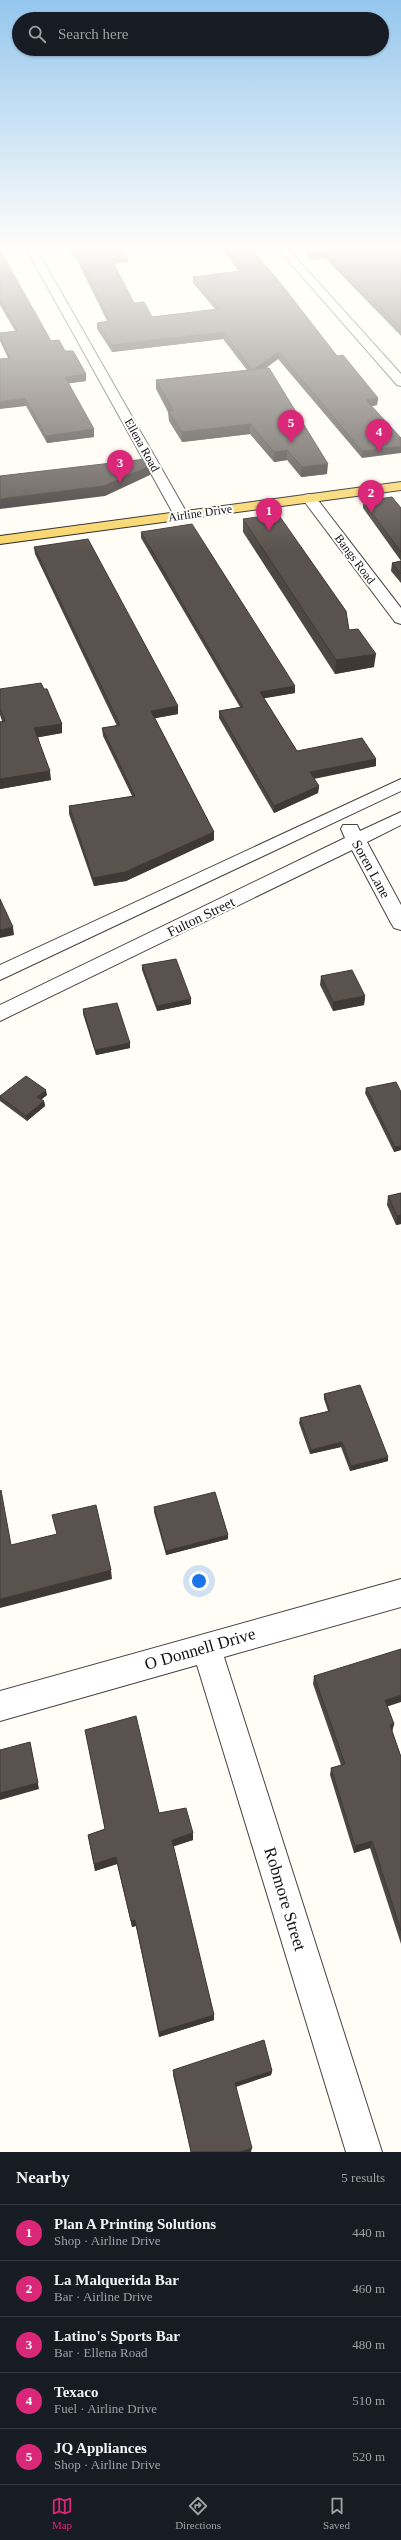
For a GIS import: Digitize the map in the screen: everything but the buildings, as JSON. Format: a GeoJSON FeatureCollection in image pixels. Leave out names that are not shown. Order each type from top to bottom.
{"type":"FeatureCollection","features":[{"type":"Feature","properties":{"kind":"main road","name":"Airline Drive"},"geometry":{"type":"LineString","coordinates":[[0,540],[401,486]]}},
{"type":"Feature","properties":{"kind":"street","name":"Ellena Road"},"geometry":{"type":"LineString","coordinates":[[88,350],[181,515]]}},
{"type":"Feature","properties":{"kind":"street"},"geometry":{"type":"LineString","coordinates":[[373,350],[401,382]]}},
{"type":"Feature","properties":{"kind":"street","name":"Bangs Road"},"geometry":{"type":"LineString","coordinates":[[309,498],[401,619]]}},
{"type":"Feature","properties":{"kind":"street"},"geometry":{"type":"LineString","coordinates":[[0,973],[342,814],[401,784]]}},
{"type":"Feature","properties":{"kind":"street","name":"Soren Lane"},"geometry":{"type":"LineString","coordinates":[[342,814],[401,923]]}},
{"type":"Feature","properties":{"kind":"street","name":"Fulton Street"},"geometry":{"type":"LineString","coordinates":[[0,1014],[401,818]]}},
{"type":"Feature","properties":{"kind":"street","name":"O Donnell Drive"},"geometry":{"type":"LineString","coordinates":[[0,1706],[401,1593]]}},
{"type":"Feature","properties":{"kind":"street","name":"Robmore Street"},"geometry":{"type":"LineString","coordinates":[[206,1647],[364,2152]]}},
{"type":"Feature","properties":{"kind":"place","name":"JQ Appliances"},"geometry":{"type":"Point","coordinates":[291,443]}},
{"type":"Feature","properties":{"kind":"place","name":"Texaco"},"geometry":{"type":"Point","coordinates":[379,452]}},
{"type":"Feature","properties":{"kind":"place","name":"Latino's Sports Bar"},"geometry":{"type":"Point","coordinates":[120,483]}},
{"type":"Feature","properties":{"kind":"place","name":"La Malquerida Bar"},"geometry":{"type":"Point","coordinates":[371,513]}},
{"type":"Feature","properties":{"kind":"place","name":"Plan A Printing Solutions"},"geometry":{"type":"Point","coordinates":[269,531]}}]}
